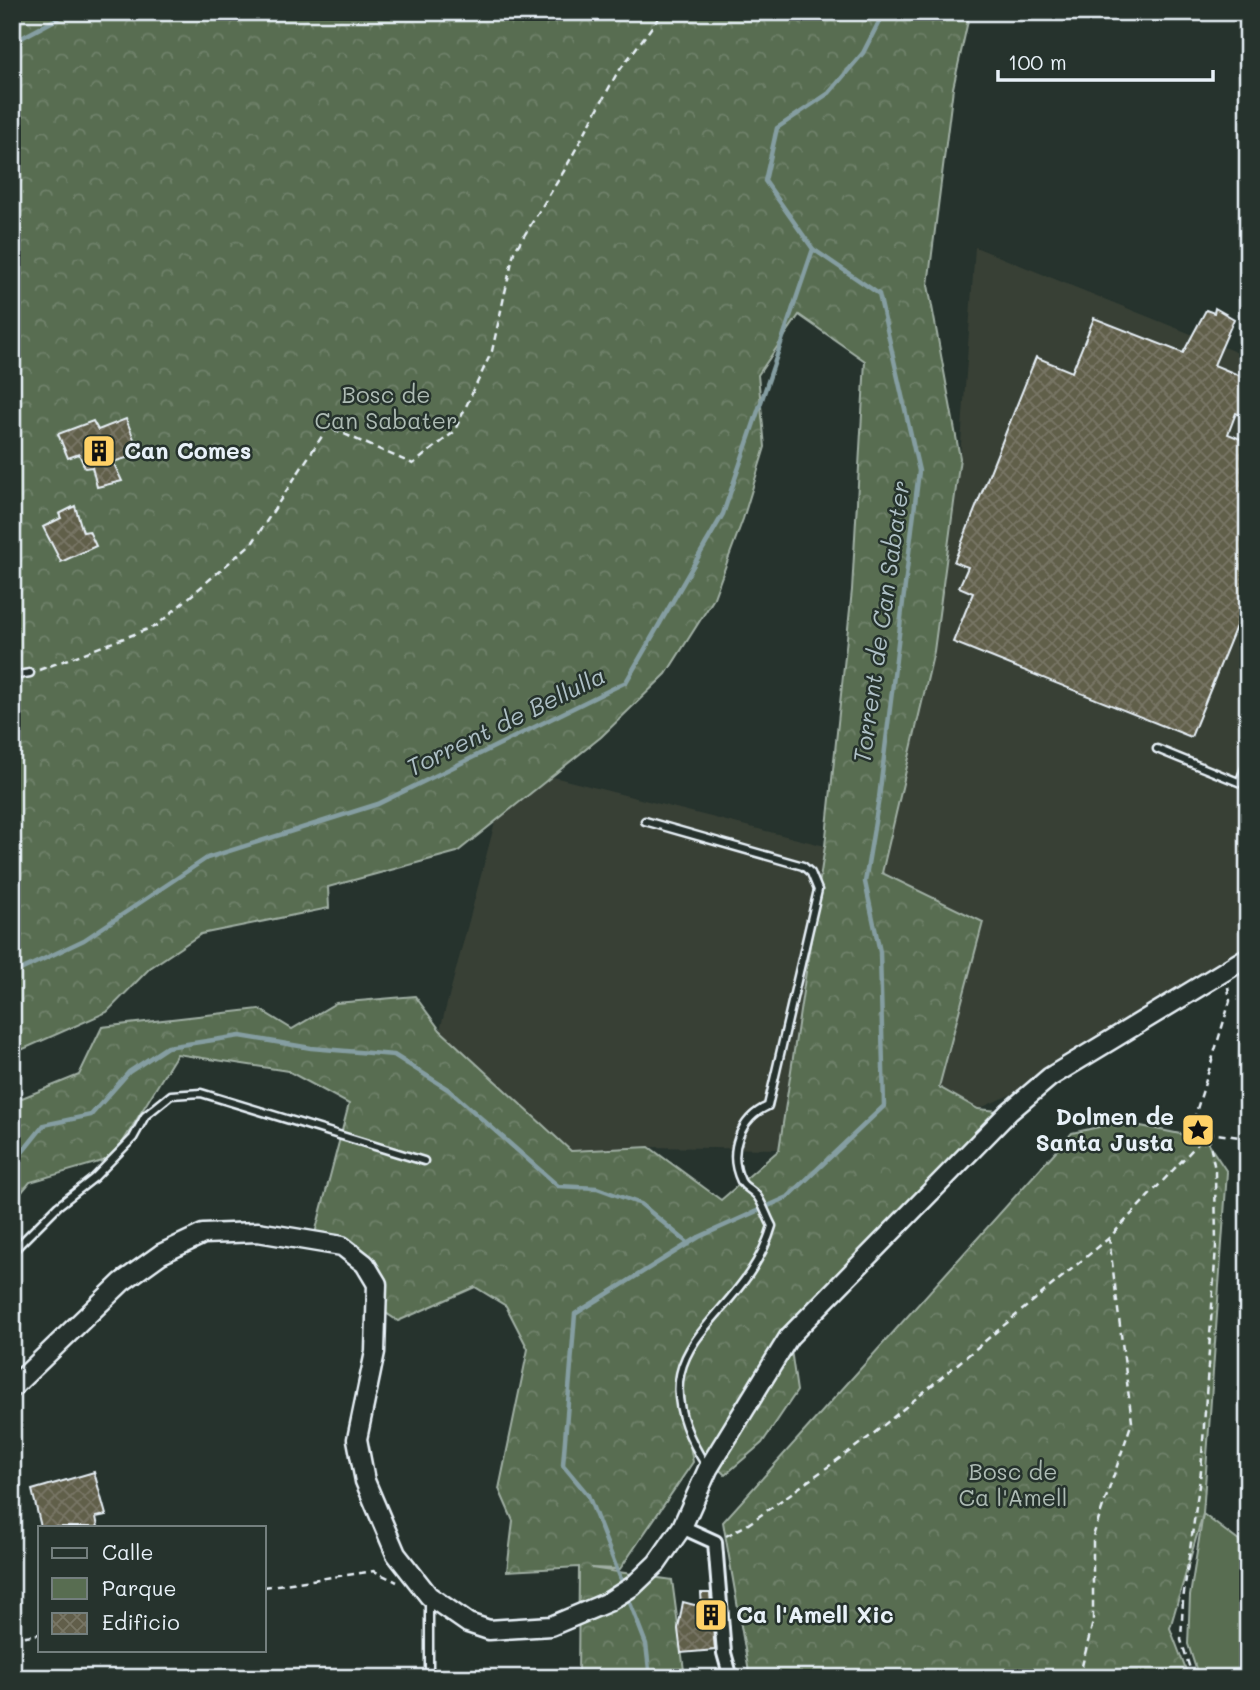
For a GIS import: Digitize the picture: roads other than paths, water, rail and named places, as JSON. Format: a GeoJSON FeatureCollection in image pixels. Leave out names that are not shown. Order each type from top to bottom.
{"type":"FeatureCollection","features":[{"type":"Feature","properties":{"kind":"main road"},"geometry":{"type":"LineString","coordinates":[[12,1388],[122,1282],[161,1254],[203,1234],[257,1231],[342,1246],[365,1264],[377,1284],[375,1352],[358,1439],[365,1480],[396,1554],[429,1596],[460,1619],[489,1630],[551,1626],[608,1602],[633,1586],[657,1563],[682,1527],[708,1469],[789,1337],[1009,1112],[1050,1077],[1248,957]]}},
{"type":"Feature","properties":{"kind":"street"},"geometry":{"type":"LineString","coordinates":[[682,1527],[715,1542],[724,1653],[732,1678]]}},
{"type":"Feature","properties":{"kind":"lane"},"geometry":{"type":"LineString","coordinates":[[12,676],[30,673]]}},
{"type":"Feature","properties":{"kind":"lane"},"geometry":{"type":"LineString","coordinates":[[1157,749],[1248,786]]}},
{"type":"Feature","properties":{"kind":"lane"},"geometry":{"type":"LineString","coordinates":[[1240,781],[1248,760]]}},
{"type":"Feature","properties":{"kind":"lane"},"geometry":{"type":"LineString","coordinates":[[645,821],[803,866],[811,873],[818,890],[768,1106],[752,1113],[739,1131],[736,1165],[742,1183],[757,1196],[772,1226],[768,1240],[764,1253],[723,1303],[680,1364],[677,1395],[688,1438],[708,1469]]}},
{"type":"Feature","properties":{"kind":"lane"},"geometry":{"type":"LineString","coordinates":[[12,1252],[58,1206],[94,1178],[133,1138],[145,1116],[171,1096],[201,1093],[213,1096],[424,1161]]}},
{"type":"Feature","properties":{"kind":"lane"},"geometry":{"type":"LineString","coordinates":[[429,1596],[429,1678]]}},
{"type":"Feature","properties":{"kind":"waterway"},"geometry":{"type":"LineString","coordinates":[[12,43],[70,12]]}},
{"type":"Feature","properties":{"kind":"waterway","name":"Torrent de Can Sabater"},"geometry":{"type":"LineString","coordinates":[[624,1587],[588,1495],[563,1465],[575,1314],[699,1237],[788,1197],[884,1106],[880,952],[865,882],[879,798],[919,471],[879,294],[813,249],[765,181],[777,128],[829,93],[863,53],[884,12]]}},
{"type":"Feature","properties":{"kind":"waterway","name":"Torrent de Bellulla"},"geometry":{"type":"LineString","coordinates":[[12,974],[84,940],[207,858],[378,804],[626,682],[723,514],[813,249]]}},
{"type":"Feature","properties":{"kind":"waterway"},"geometry":{"type":"LineString","coordinates":[[12,1165],[44,1125],[91,1115],[129,1072],[167,1047],[240,1036],[311,1048],[394,1055],[449,1090],[558,1186],[597,1188],[641,1204],[689,1244]]}},
{"type":"Feature","properties":{"kind":"waterway"},"geometry":{"type":"LineString","coordinates":[[627,1595],[646,1644],[650,1678]]}},
{"type":"Feature","properties":{"kind":"place","name":"Can Comes"},"geometry":{"type":"Point","coordinates":[99,451]}},
{"type":"Feature","properties":{"kind":"place","name":"Dolmen de Santa Justa"},"geometry":{"type":"Point","coordinates":[1198,1130]}},
{"type":"Feature","properties":{"kind":"place","name":"Ca l'Amell Xic"},"geometry":{"type":"Point","coordinates":[711,1615]}},
{"type":"Feature","properties":{"kind":"park label","name":"Bosc de Can Sabater"},"geometry":{"type":"Point","coordinates":[386,408]}},
{"type":"Feature","properties":{"kind":"park label","name":"Bosc de Ca l'Amell"},"geometry":{"type":"Point","coordinates":[1013,1485]}}]}
